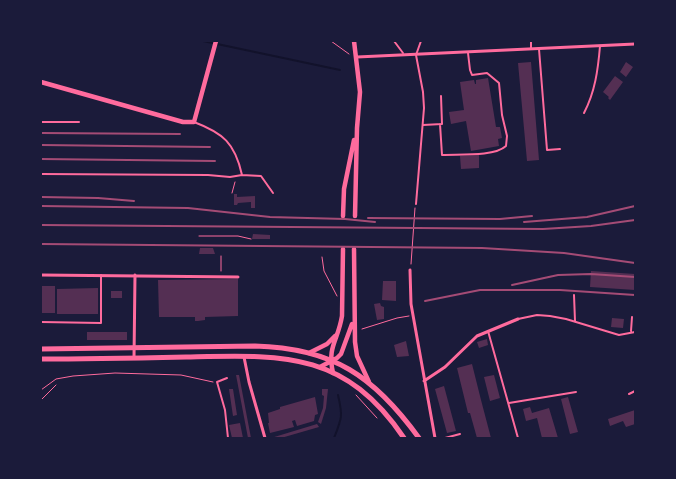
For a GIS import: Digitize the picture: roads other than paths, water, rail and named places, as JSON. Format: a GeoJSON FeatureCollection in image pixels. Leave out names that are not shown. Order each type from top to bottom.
{"type":"FeatureCollection","features":[{"type":"Feature","properties":{"kind":"main road"},"geometry":{"type":"LineString","coordinates":[[41,349],[261,346],[288,348],[330,360],[369,382],[391,402],[419,438]]}},
{"type":"Feature","properties":{"kind":"main road"},"geometry":{"type":"LineString","coordinates":[[41,359],[244,356],[282,358],[320,367],[352,383],[370,397],[389,416],[404,438]]}},
{"type":"Feature","properties":{"kind":"street"},"geometry":{"type":"LineString","coordinates":[[41,82],[175,120],[194,122],[216,41]]}},
{"type":"Feature","properties":{"kind":"street"},"geometry":{"type":"LineString","coordinates":[[354,41],[360,92],[357,128],[355,216]]}},
{"type":"Feature","properties":{"kind":"street"},"geometry":{"type":"LineString","coordinates":[[357,57],[635,44]]}},
{"type":"Feature","properties":{"kind":"street"},"geometry":{"type":"LineString","coordinates":[[343,216],[344,189],[357,128]]}},
{"type":"Feature","properties":{"kind":"street"},"geometry":{"type":"LineString","coordinates":[[333,373],[330,360],[342,316],[343,249]]}},
{"type":"Feature","properties":{"kind":"street"},"geometry":{"type":"LineString","coordinates":[[354,249],[354,321],[357,356],[369,382]]}},
{"type":"Feature","properties":{"kind":"street"},"geometry":{"type":"LineString","coordinates":[[410,270],[412,316],[435,438]]}},
{"type":"Feature","properties":{"kind":"street"},"geometry":{"type":"LineString","coordinates":[[41,275],[222,275],[238,277]]}},
{"type":"Feature","properties":{"kind":"street"},"geometry":{"type":"LineString","coordinates":[[134,358],[135,275]]}},
{"type":"Feature","properties":{"kind":"street"},"geometry":{"type":"LineString","coordinates":[[343,301],[354,301]]}},
{"type":"Feature","properties":{"kind":"street"},"geometry":{"type":"LineString","coordinates":[[424,381],[445,367],[477,336],[518,319]]}},
{"type":"Feature","properties":{"kind":"street"},"geometry":{"type":"LineString","coordinates":[[320,367],[341,354],[354,321]]}},
{"type":"Feature","properties":{"kind":"street"},"geometry":{"type":"LineString","coordinates":[[309,353],[327,344],[338,334]]}},
{"type":"Feature","properties":{"kind":"street"},"geometry":{"type":"LineString","coordinates":[[244,356],[264,438]]}},
{"type":"Feature","properties":{"kind":"lane"},"geometry":{"type":"LineString","coordinates":[[394,41],[405,56]]}},
{"type":"Feature","properties":{"kind":"lane"},"geometry":{"type":"LineString","coordinates":[[416,204],[424,92],[416,55],[421,41]]}},
{"type":"Feature","properties":{"kind":"lane"},"geometry":{"type":"LineString","coordinates":[[531,41],[531,49]]}},
{"type":"Feature","properties":{"kind":"lane"},"geometry":{"type":"LineString","coordinates":[[584,113],[593,95],[600,46]]}},
{"type":"Feature","properties":{"kind":"lane"},"geometry":{"type":"LineString","coordinates":[[540,49],[547,150],[560,149]]}},
{"type":"Feature","properties":{"kind":"lane"},"geometry":{"type":"LineString","coordinates":[[441,96],[442,155],[484,153],[501,150],[506,146],[507,136],[502,115],[499,83],[487,73],[472,74],[468,53]]}},
{"type":"Feature","properties":{"kind":"lane"},"geometry":{"type":"LineString","coordinates":[[41,122],[78,122]]}},
{"type":"Feature","properties":{"kind":"lane"},"geometry":{"type":"LineString","coordinates":[[194,122],[217,132],[228,140],[239,160],[242,175]]}},
{"type":"Feature","properties":{"kind":"lane"},"geometry":{"type":"LineString","coordinates":[[422,125],[440,124]]}},
{"type":"Feature","properties":{"kind":"lane"},"geometry":{"type":"LineString","coordinates":[[41,174],[261,176],[273,193]]}},
{"type":"Feature","properties":{"kind":"lane"},"geometry":{"type":"LineString","coordinates":[[41,322],[101,323],[101,275]]}},
{"type":"Feature","properties":{"kind":"lane"},"geometry":{"type":"LineString","coordinates":[[574,295],[574,321]]}},
{"type":"Feature","properties":{"kind":"lane"},"geometry":{"type":"LineString","coordinates":[[518,319],[543,315],[574,321],[619,335],[635,332]]}},
{"type":"Feature","properties":{"kind":"lane"},"geometry":{"type":"LineString","coordinates":[[631,332],[632,317]]}},
{"type":"Feature","properties":{"kind":"lane"},"geometry":{"type":"LineString","coordinates":[[488,331],[518,438]]}},
{"type":"Feature","properties":{"kind":"lane"},"geometry":{"type":"LineString","coordinates":[[228,378],[217,382],[225,410],[228,438]]}},
{"type":"Feature","properties":{"kind":"lane"},"geometry":{"type":"LineString","coordinates":[[629,394],[635,391]]}},
{"type":"Feature","properties":{"kind":"lane"},"geometry":{"type":"LineString","coordinates":[[509,403],[576,392]]}},
{"type":"Feature","properties":{"kind":"lane"},"geometry":{"type":"LineString","coordinates":[[445,438],[460,434]]}},
{"type":"Feature","properties":{"kind":"waterway"},"geometry":{"type":"LineString","coordinates":[[203,41],[340,70]]}},
{"type":"Feature","properties":{"kind":"waterway"},"geometry":{"type":"LineString","coordinates":[[334,438],[341,417],[338,395]]}},
{"type":"Feature","properties":{"kind":"railway"},"geometry":{"type":"LineString","coordinates":[[41,133],[180,134]]}},
{"type":"Feature","properties":{"kind":"railway"},"geometry":{"type":"LineString","coordinates":[[41,145],[210,147]]}},
{"type":"Feature","properties":{"kind":"railway"},"geometry":{"type":"LineString","coordinates":[[41,159],[215,161]]}},
{"type":"Feature","properties":{"kind":"railway"},"geometry":{"type":"LineString","coordinates":[[41,197],[134,201]]}},
{"type":"Feature","properties":{"kind":"railway"},"geometry":{"type":"LineString","coordinates":[[41,206],[188,208],[270,217],[345,219],[375,222]]}},
{"type":"Feature","properties":{"kind":"railway"},"geometry":{"type":"LineString","coordinates":[[524,222],[587,217],[635,206]]}},
{"type":"Feature","properties":{"kind":"railway"},"geometry":{"type":"LineString","coordinates":[[368,218],[500,219],[532,216]]}},
{"type":"Feature","properties":{"kind":"railway"},"geometry":{"type":"LineString","coordinates":[[41,225],[543,229],[591,226],[635,220]]}},
{"type":"Feature","properties":{"kind":"railway"},"geometry":{"type":"LineString","coordinates":[[41,244],[482,248],[564,253],[635,263]]}},
{"type":"Feature","properties":{"kind":"railway"},"geometry":{"type":"LineString","coordinates":[[512,285],[558,275],[591,274],[635,277]]}},
{"type":"Feature","properties":{"kind":"railway"},"geometry":{"type":"LineString","coordinates":[[425,301],[480,290],[560,290],[635,295]]}}]}
